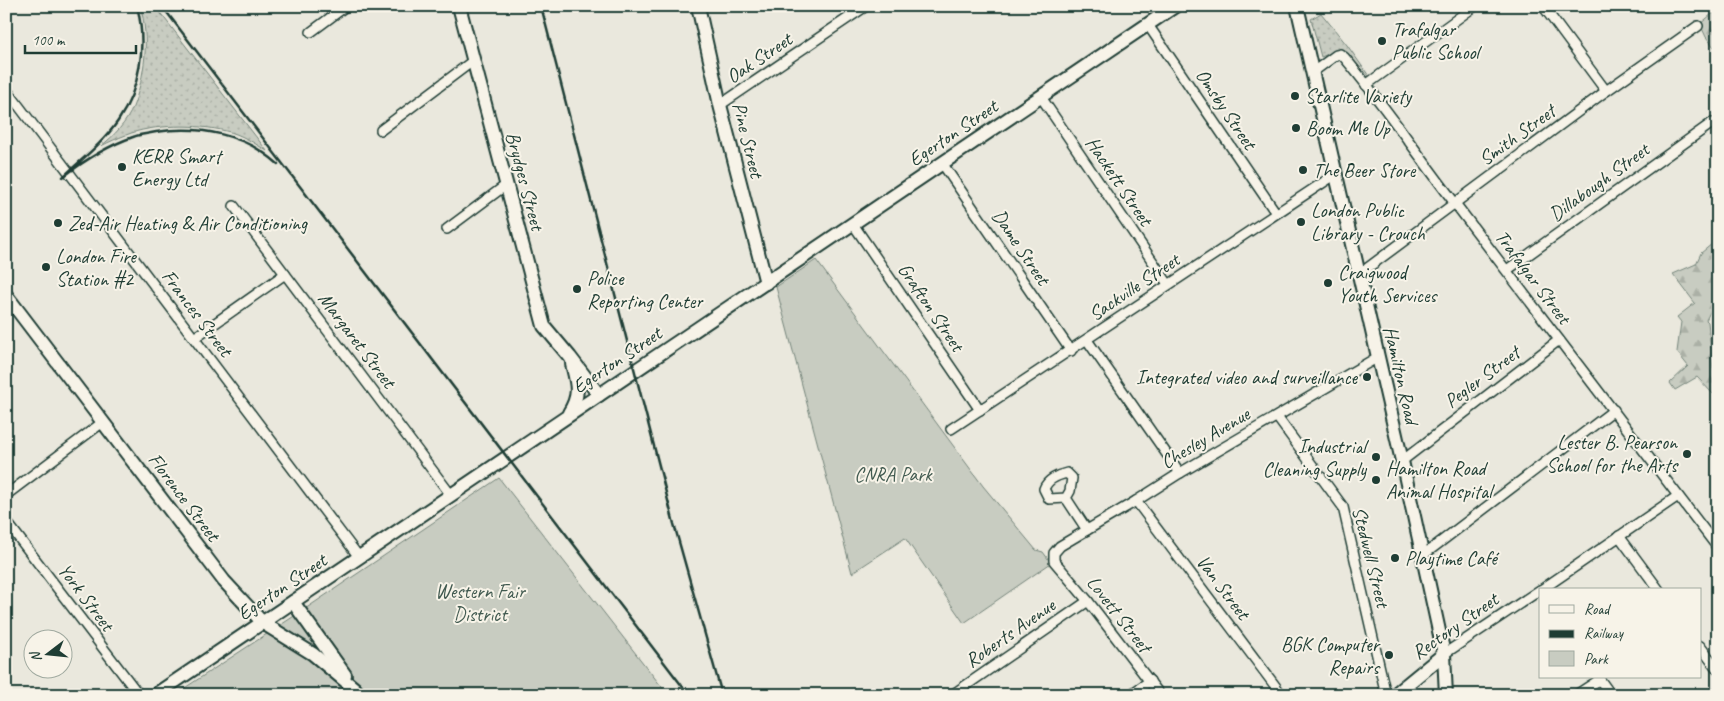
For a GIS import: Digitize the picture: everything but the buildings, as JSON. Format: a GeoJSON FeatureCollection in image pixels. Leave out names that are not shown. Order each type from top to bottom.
{"type":"FeatureCollection","features":[{"type":"Feature","properties":{"kind":"street"},"geometry":{"type":"LineString","coordinates":[[311,32],[346,6]]}},
{"type":"Feature","properties":{"kind":"street","name":"Brydges Street"},"geometry":{"type":"LineString","coordinates":[[459,6],[544,326],[599,394]]}},
{"type":"Feature","properties":{"kind":"street","name":"Pine Street"},"geometry":{"type":"LineString","coordinates":[[698,6],[720,105],[766,283]]}},
{"type":"Feature","properties":{"kind":"street","name":"Oak Street"},"geometry":{"type":"LineString","coordinates":[[720,105],[866,6]]}},
{"type":"Feature","properties":{"kind":"street","name":"Egerton Street"},"geometry":{"type":"LineString","coordinates":[[155,695],[1175,6]]}},
{"type":"Feature","properties":{"kind":"street","name":"Hamilton Road"},"geometry":{"type":"LineString","coordinates":[[1297,6],[1402,461],[1444,654],[1446,695]]}},
{"type":"Feature","properties":{"kind":"street"},"geometry":{"type":"LineString","coordinates":[[1366,85],[1474,6]]}},
{"type":"Feature","properties":{"kind":"street"},"geometry":{"type":"LineString","coordinates":[[1543,6],[1606,91]]}},
{"type":"Feature","properties":{"kind":"street","name":"Omsby Street"},"geometry":{"type":"LineString","coordinates":[[1148,25],[1276,213]]}},
{"type":"Feature","properties":{"kind":"street","name":"Smith Street"},"geometry":{"type":"LineString","coordinates":[[1358,275],[1606,91],[1698,26]]}},
{"type":"Feature","properties":{"kind":"street","name":"Trafalgar Street"},"geometry":{"type":"LineString","coordinates":[[1313,72],[1331,57],[1340,54],[1348,62],[1718,548]]}},
{"type":"Feature","properties":{"kind":"street"},"geometry":{"type":"LineString","coordinates":[[381,130],[474,60]]}},
{"type":"Feature","properties":{"kind":"street","name":"Frances Street"},"geometry":{"type":"LineString","coordinates":[[6,89],[359,557]]}},
{"type":"Feature","properties":{"kind":"street","name":"Hackett Street"},"geometry":{"type":"LineString","coordinates":[[1041,96],[1168,284]]}},
{"type":"Feature","properties":{"kind":"street","name":"Dillabough Street"},"geometry":{"type":"LineString","coordinates":[[1507,270],[1712,123]]}},
{"type":"Feature","properties":{"kind":"street","name":"Dame Street"},"geometry":{"type":"LineString","coordinates":[[942,163],[1070,350]]}},
{"type":"Feature","properties":{"kind":"street","name":"Sackville Street"},"geometry":{"type":"LineString","coordinates":[[951,429],[1336,174]]}},
{"type":"Feature","properties":{"kind":"street"},"geometry":{"type":"LineString","coordinates":[[447,229],[506,185]]}},
{"type":"Feature","properties":{"kind":"street","name":"Margaret Street"},"geometry":{"type":"LineString","coordinates":[[234,206],[451,495]]}},
{"type":"Feature","properties":{"kind":"street","name":"Grafton Street"},"geometry":{"type":"LineString","coordinates":[[853,224],[980,410]]}},
{"type":"Feature","properties":{"kind":"street"},"geometry":{"type":"LineString","coordinates":[[194,338],[285,274]]}},
{"type":"Feature","properties":{"kind":"street","name":"Florence Street"},"geometry":{"type":"LineString","coordinates":[[6,295],[224,581],[263,622],[312,654],[358,692]]}},
{"type":"Feature","properties":{"kind":"street"},"geometry":{"type":"LineString","coordinates":[[1087,340],[1180,473]]}},
{"type":"Feature","properties":{"kind":"street","name":"Pegler Street"},"geometry":{"type":"LineString","coordinates":[[1402,461],[1559,340]]}},
{"type":"Feature","properties":{"kind":"street"},"geometry":{"type":"LineString","coordinates":[[568,416],[576,399],[578,389],[570,357]]}},
{"type":"Feature","properties":{"kind":"street","name":"Chesley Avenue"},"geometry":{"type":"LineString","coordinates":[[1054,553],[1060,546],[1180,473],[1378,357]]}},
{"type":"Feature","properties":{"kind":"street"},"geometry":{"type":"LineString","coordinates":[[1422,556],[1614,410]]}},
{"type":"Feature","properties":{"kind":"street","name":"Stedwell Street"},"geometry":{"type":"LineString","coordinates":[[1277,417],[1343,507],[1386,695]]}},
{"type":"Feature","properties":{"kind":"street"},"geometry":{"type":"LineString","coordinates":[[6,495],[103,422]]}},
{"type":"Feature","properties":{"kind":"street","name":"Rectory Street"},"geometry":{"type":"LineString","coordinates":[[1546,588],[1678,496]]}},
{"type":"Feature","properties":{"kind":"street"},"geometry":{"type":"LineString","coordinates":[[1066,498],[1087,530]]}},
{"type":"Feature","properties":{"kind":"street","name":"Van Street"},"geometry":{"type":"LineString","coordinates":[[1136,501],[1282,695]]}},
{"type":"Feature","properties":{"kind":"street","name":"York Street"},"geometry":{"type":"LineString","coordinates":[[6,521],[139,695]]}},
{"type":"Feature","properties":{"kind":"street"},"geometry":{"type":"LineString","coordinates":[[1619,536],[1658,588]]}},
{"type":"Feature","properties":{"kind":"street","name":"Lovett Street"},"geometry":{"type":"LineString","coordinates":[[1054,553],[1054,561],[1088,601],[1160,695]]}},
{"type":"Feature","properties":{"kind":"street","name":"Rectory Street"},"geometry":{"type":"LineString","coordinates":[[1394,695],[1444,654],[1539,593]]}},
{"type":"Feature","properties":{"kind":"street","name":"Roberts Avenue"},"geometry":{"type":"LineString","coordinates":[[952,695],[1088,601]]}},
{"type":"Feature","properties":{"kind":"street"},"geometry":{"type":"LineString","coordinates":[[293,602],[358,692]]}},
{"type":"Feature","properties":{"kind":"street"},"geometry":{"type":"LineString","coordinates":[[1702,649],[1718,670]]}},
{"type":"Feature","properties":{"kind":"street"},"geometry":{"type":"LineString","coordinates":[[1576,695],[1599,678],[1611,695]]}},
{"type":"Feature","properties":{"kind":"street"},"geometry":{"type":"LineString","coordinates":[[1130,695],[1150,681]]}},
{"type":"Feature","properties":{"kind":"street"},"geometry":{"type":"LineString","coordinates":[[1714,695],[1718,692]]}},
{"type":"Feature","properties":{"kind":"green space"},"geometry":{"type":"Polygon","coordinates":[[[140,6],[155,6],[267,151],[232,132],[189,126],[162,127],[137,131],[101,146],[124,123],[133,107],[141,83],[145,57],[145,31],[140,6]]]}},
{"type":"Feature","properties":{"kind":"green space"},"geometry":{"type":"Polygon","coordinates":[[[1718,9],[1718,52],[1706,37],[1700,24],[1718,9]]]}},
{"type":"Feature","properties":{"kind":"green space"},"geometry":{"type":"Polygon","coordinates":[[[1321,13],[1369,76],[1366,78],[1342,51],[1338,50],[1321,57],[1311,19],[1321,13]]]}},
{"type":"Feature","properties":{"kind":"green space"},"geometry":{"type":"Polygon","coordinates":[[[1718,239],[1718,296],[1706,320],[1708,322],[1713,369],[1718,375],[1718,392],[1713,394],[1697,377],[1675,390],[1670,383],[1688,366],[1677,352],[1681,322],[1677,317],[1695,303],[1673,274],[1696,264],[1701,253],[1718,239]]]}},
{"type":"Feature","properties":{"kind":"green space","name":"CNRA Park"},"geometry":{"type":"Polygon","coordinates":[[[816,260],[983,486],[1036,550],[1043,552],[1051,563],[964,623],[905,538],[852,573],[776,287],[816,260]]]}},
{"type":"Feature","properties":{"kind":"green space","name":"Western Fair District"},"geometry":{"type":"Polygon","coordinates":[[[499,478],[668,695],[174,695],[308,607],[499,478]]]}},
{"type":"Feature","properties":{"kind":"railway"},"geometry":{"type":"LineString","coordinates":[[137,6],[140,21],[141,51],[140,66],[132,95],[112,129],[92,151],[63,177],[96,154],[123,141],[136,136],[172,130],[205,131],[221,134],[251,145],[278,164]]}},
{"type":"Feature","properties":{"kind":"railway"},"geometry":{"type":"LineString","coordinates":[[162,6],[689,695]]}},
{"type":"Feature","properties":{"kind":"railway"},"geometry":{"type":"LineString","coordinates":[[541,6],[674,524],[722,695]]}},
{"type":"Feature","properties":{"kind":"place","name":"Trafalgar Public School"},"geometry":{"type":"Point","coordinates":[1382,41]}},
{"type":"Feature","properties":{"kind":"place","name":"Starlite Variety"},"geometry":{"type":"Point","coordinates":[1295,96]}},
{"type":"Feature","properties":{"kind":"place","name":"Boom Me Up"},"geometry":{"type":"Point","coordinates":[1296,128]}},
{"type":"Feature","properties":{"kind":"place","name":"KERR Smart Energy Ltd"},"geometry":{"type":"Point","coordinates":[122,167]}},
{"type":"Feature","properties":{"kind":"place","name":"The Beer Store"},"geometry":{"type":"Point","coordinates":[1303,170]}},
{"type":"Feature","properties":{"kind":"place","name":"London Public Library - Crouch"},"geometry":{"type":"Point","coordinates":[1301,222]}},
{"type":"Feature","properties":{"kind":"place","name":"Zed-Air Heating & Air Conditioning"},"geometry":{"type":"Point","coordinates":[58,223]}},
{"type":"Feature","properties":{"kind":"place","name":"London Fire Station #2"},"geometry":{"type":"Point","coordinates":[46,267]}},
{"type":"Feature","properties":{"kind":"place","name":"Craigwood Youth Services"},"geometry":{"type":"Point","coordinates":[1328,283]}},
{"type":"Feature","properties":{"kind":"place","name":"Police Reporting Center"},"geometry":{"type":"Point","coordinates":[577,289]}},
{"type":"Feature","properties":{"kind":"place","name":"Integrated video and surveillance"},"geometry":{"type":"Point","coordinates":[1367,377]}},
{"type":"Feature","properties":{"kind":"place","name":"Lester B. Pearson School for the Arts"},"geometry":{"type":"Point","coordinates":[1687,454]}},
{"type":"Feature","properties":{"kind":"place","name":"Industrial Cleaning Supply"},"geometry":{"type":"Point","coordinates":[1376,457]}},
{"type":"Feature","properties":{"kind":"place","name":"Hamilton Road Animal Hospital"},"geometry":{"type":"Point","coordinates":[1376,480]}},
{"type":"Feature","properties":{"kind":"place","name":"Playtime Café"},"geometry":{"type":"Point","coordinates":[1395,558]}},
{"type":"Feature","properties":{"kind":"place","name":"BGK Computer Repairs"},"geometry":{"type":"Point","coordinates":[1389,655]}}]}
